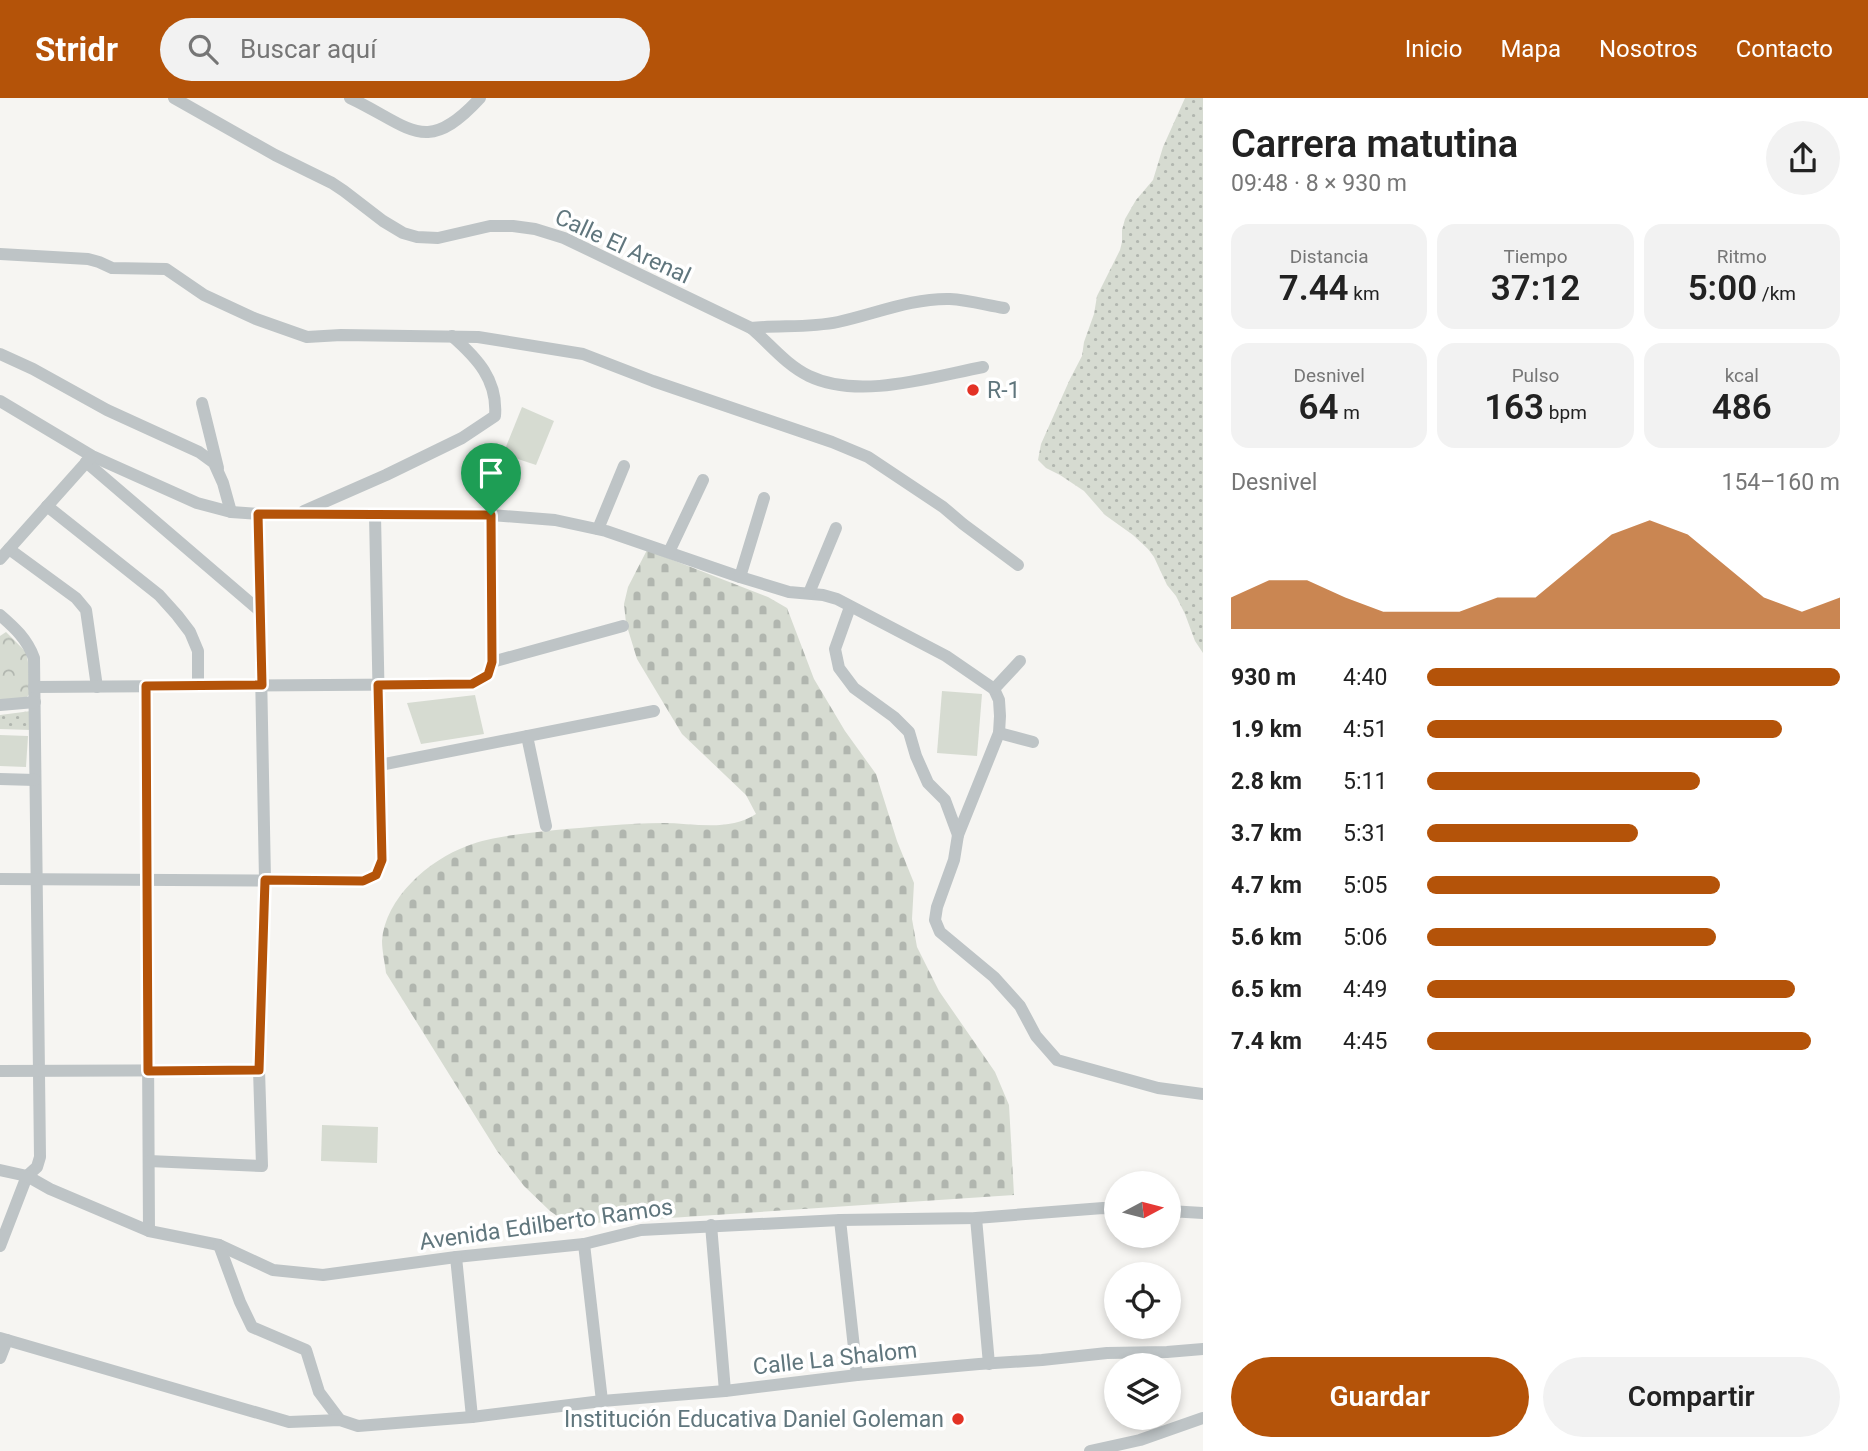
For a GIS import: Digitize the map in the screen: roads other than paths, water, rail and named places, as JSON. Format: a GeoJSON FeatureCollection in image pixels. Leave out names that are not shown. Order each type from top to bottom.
{"type":"FeatureCollection","features":[{"type":"Feature","properties":{"kind":"street","name":"Calle El Arenal"},"geometry":{"type":"LineString","coordinates":[[174,98],[275,155],[332,183],[403,233],[438,238],[490,226],[513,226],[535,229],[564,239],[751,328],[772,349],[808,375],[848,387],[877,387],[983,367]]}},
{"type":"Feature","properties":{"kind":"street"},"geometry":{"type":"LineString","coordinates":[[350,98],[407,128],[429,132],[451,125],[480,98]]}},
{"type":"Feature","properties":{"kind":"street"},"geometry":{"type":"LineString","coordinates":[[0,254],[88,259],[112,268],[166,269],[204,295],[256,319],[307,337],[478,337],[583,354],[868,457],[943,507],[1018,565]]}},
{"type":"Feature","properties":{"kind":"street"},"geometry":{"type":"LineString","coordinates":[[751,328],[829,324],[932,300],[951,299],[1004,308]]}},
{"type":"Feature","properties":{"kind":"street"},"geometry":{"type":"LineString","coordinates":[[297,514],[463,438],[495,416],[496,404],[486,374],[475,356],[452,336]]}},
{"type":"Feature","properties":{"kind":"street"},"geometry":{"type":"LineString","coordinates":[[0,354],[107,410],[199,452],[214,463],[231,512]]}},
{"type":"Feature","properties":{"kind":"street"},"geometry":{"type":"LineString","coordinates":[[202,403],[219,475]]}},
{"type":"Feature","properties":{"kind":"street"},"geometry":{"type":"LineString","coordinates":[[2,404],[89,459],[260,611]]}},
{"type":"Feature","properties":{"kind":"street"},"geometry":{"type":"LineString","coordinates":[[89,459],[4,554],[76,598],[86,610],[97,687]]}},
{"type":"Feature","properties":{"kind":"street"},"geometry":{"type":"LineString","coordinates":[[89,459],[197,503],[231,512],[491,515],[555,520],[598,529],[740,578],[789,592],[836,599],[946,656],[994,689],[999,700],[1000,716],[999,733],[958,835],[954,860],[937,907],[935,920],[940,932],[994,976],[1020,1006],[1036,1037],[1057,1060],[1158,1088],[1203,1094]]}},
{"type":"Feature","properties":{"kind":"street"},"geometry":{"type":"LineString","coordinates":[[598,529],[624,466]]}},
{"type":"Feature","properties":{"kind":"street"},"geometry":{"type":"LineString","coordinates":[[669,552],[703,480]]}},
{"type":"Feature","properties":{"kind":"street"},"geometry":{"type":"LineString","coordinates":[[740,578],[764,498]]}},
{"type":"Feature","properties":{"kind":"street"},"geometry":{"type":"LineString","coordinates":[[47,506],[159,595],[177,615],[190,632],[198,651],[198,686]]}},
{"type":"Feature","properties":{"kind":"street"},"geometry":{"type":"LineString","coordinates":[[149,1161],[262,1166],[259,1070],[265,880],[258,514]]}},
{"type":"Feature","properties":{"kind":"street"},"geometry":{"type":"LineString","coordinates":[[0,879],[363,881],[376,875],[382,860],[375,514]]}},
{"type":"Feature","properties":{"kind":"street"},"geometry":{"type":"LineString","coordinates":[[34,687],[472,684],[488,675],[492,662],[491,515]]}},
{"type":"Feature","properties":{"kind":"street"},"geometry":{"type":"LineString","coordinates":[[809,593],[836,528]]}},
{"type":"Feature","properties":{"kind":"street"},"geometry":{"type":"LineString","coordinates":[[850,607],[835,649],[839,668],[854,688],[894,717],[909,732],[928,783],[945,800],[958,835]]}},
{"type":"Feature","properties":{"kind":"street"},"geometry":{"type":"LineString","coordinates":[[0,615],[21,634],[34,658],[40,1157],[37,1167],[27,1176],[0,1246]]}},
{"type":"Feature","properties":{"kind":"street"},"geometry":{"type":"LineString","coordinates":[[492,662],[623,626]]}},
{"type":"Feature","properties":{"kind":"street"},"geometry":{"type":"LineString","coordinates":[[994,689],[1020,661]]}},
{"type":"Feature","properties":{"kind":"street"},"geometry":{"type":"LineString","coordinates":[[146,686],[149,1231]]}},
{"type":"Feature","properties":{"kind":"street"},"geometry":{"type":"LineString","coordinates":[[0,705],[35,702]]}},
{"type":"Feature","properties":{"kind":"street"},"geometry":{"type":"LineString","coordinates":[[380,765],[654,711]]}},
{"type":"Feature","properties":{"kind":"street"},"geometry":{"type":"LineString","coordinates":[[999,733],[1033,741]]}},
{"type":"Feature","properties":{"kind":"street"},"geometry":{"type":"LineString","coordinates":[[527,736],[547,826]]}},
{"type":"Feature","properties":{"kind":"street"},"geometry":{"type":"LineString","coordinates":[[0,779],[35,780]]}},
{"type":"Feature","properties":{"kind":"street"},"geometry":{"type":"LineString","coordinates":[[0,1071],[259,1070]]}},
{"type":"Feature","properties":{"kind":"street","name":"Avenida Edilberto Ramos"},"geometry":{"type":"LineString","coordinates":[[0,1170],[27,1176],[50,1189],[149,1231],[219,1245],[273,1270],[323,1276],[584,1244],[641,1230],[840,1220],[976,1218],[1104,1208]]}},
{"type":"Feature","properties":{"kind":"street"},"geometry":{"type":"LineString","coordinates":[[1181,1212],[1203,1213]]}},
{"type":"Feature","properties":{"kind":"street"},"geometry":{"type":"LineString","coordinates":[[976,1218],[989,1364]]}},
{"type":"Feature","properties":{"kind":"street"},"geometry":{"type":"LineString","coordinates":[[840,1220],[857,1375]]}},
{"type":"Feature","properties":{"kind":"street"},"geometry":{"type":"LineString","coordinates":[[711,1225],[725,1391]]}},
{"type":"Feature","properties":{"kind":"street"},"geometry":{"type":"LineString","coordinates":[[584,1244],[602,1401]]}},
{"type":"Feature","properties":{"kind":"street"},"geometry":{"type":"LineString","coordinates":[[219,1245],[252,1327],[306,1350],[319,1392],[340,1420]]}},
{"type":"Feature","properties":{"kind":"street"},"geometry":{"type":"LineString","coordinates":[[456,1258],[472,1417]]}},
{"type":"Feature","properties":{"kind":"street"},"geometry":{"type":"LineString","coordinates":[[0,1358],[4,1339]]}},
{"type":"Feature","properties":{"kind":"street","name":"Calle La Shalom"},"geometry":{"type":"LineString","coordinates":[[4,1339],[289,1422],[340,1420],[358,1426],[472,1417],[857,1375],[1107,1353],[1203,1349]]}},
{"type":"Feature","properties":{"kind":"street"},"geometry":{"type":"LineString","coordinates":[[1090,1451],[1137,1445],[1203,1418]]}},
{"type":"Feature","properties":{"kind":"place","name":"R-1"},"geometry":{"type":"Point","coordinates":[973,390]}},
{"type":"Feature","properties":{"kind":"place","name":"Institución Educativa Daniel Goleman"},"geometry":{"type":"Point","coordinates":[958,1419]}}]}
